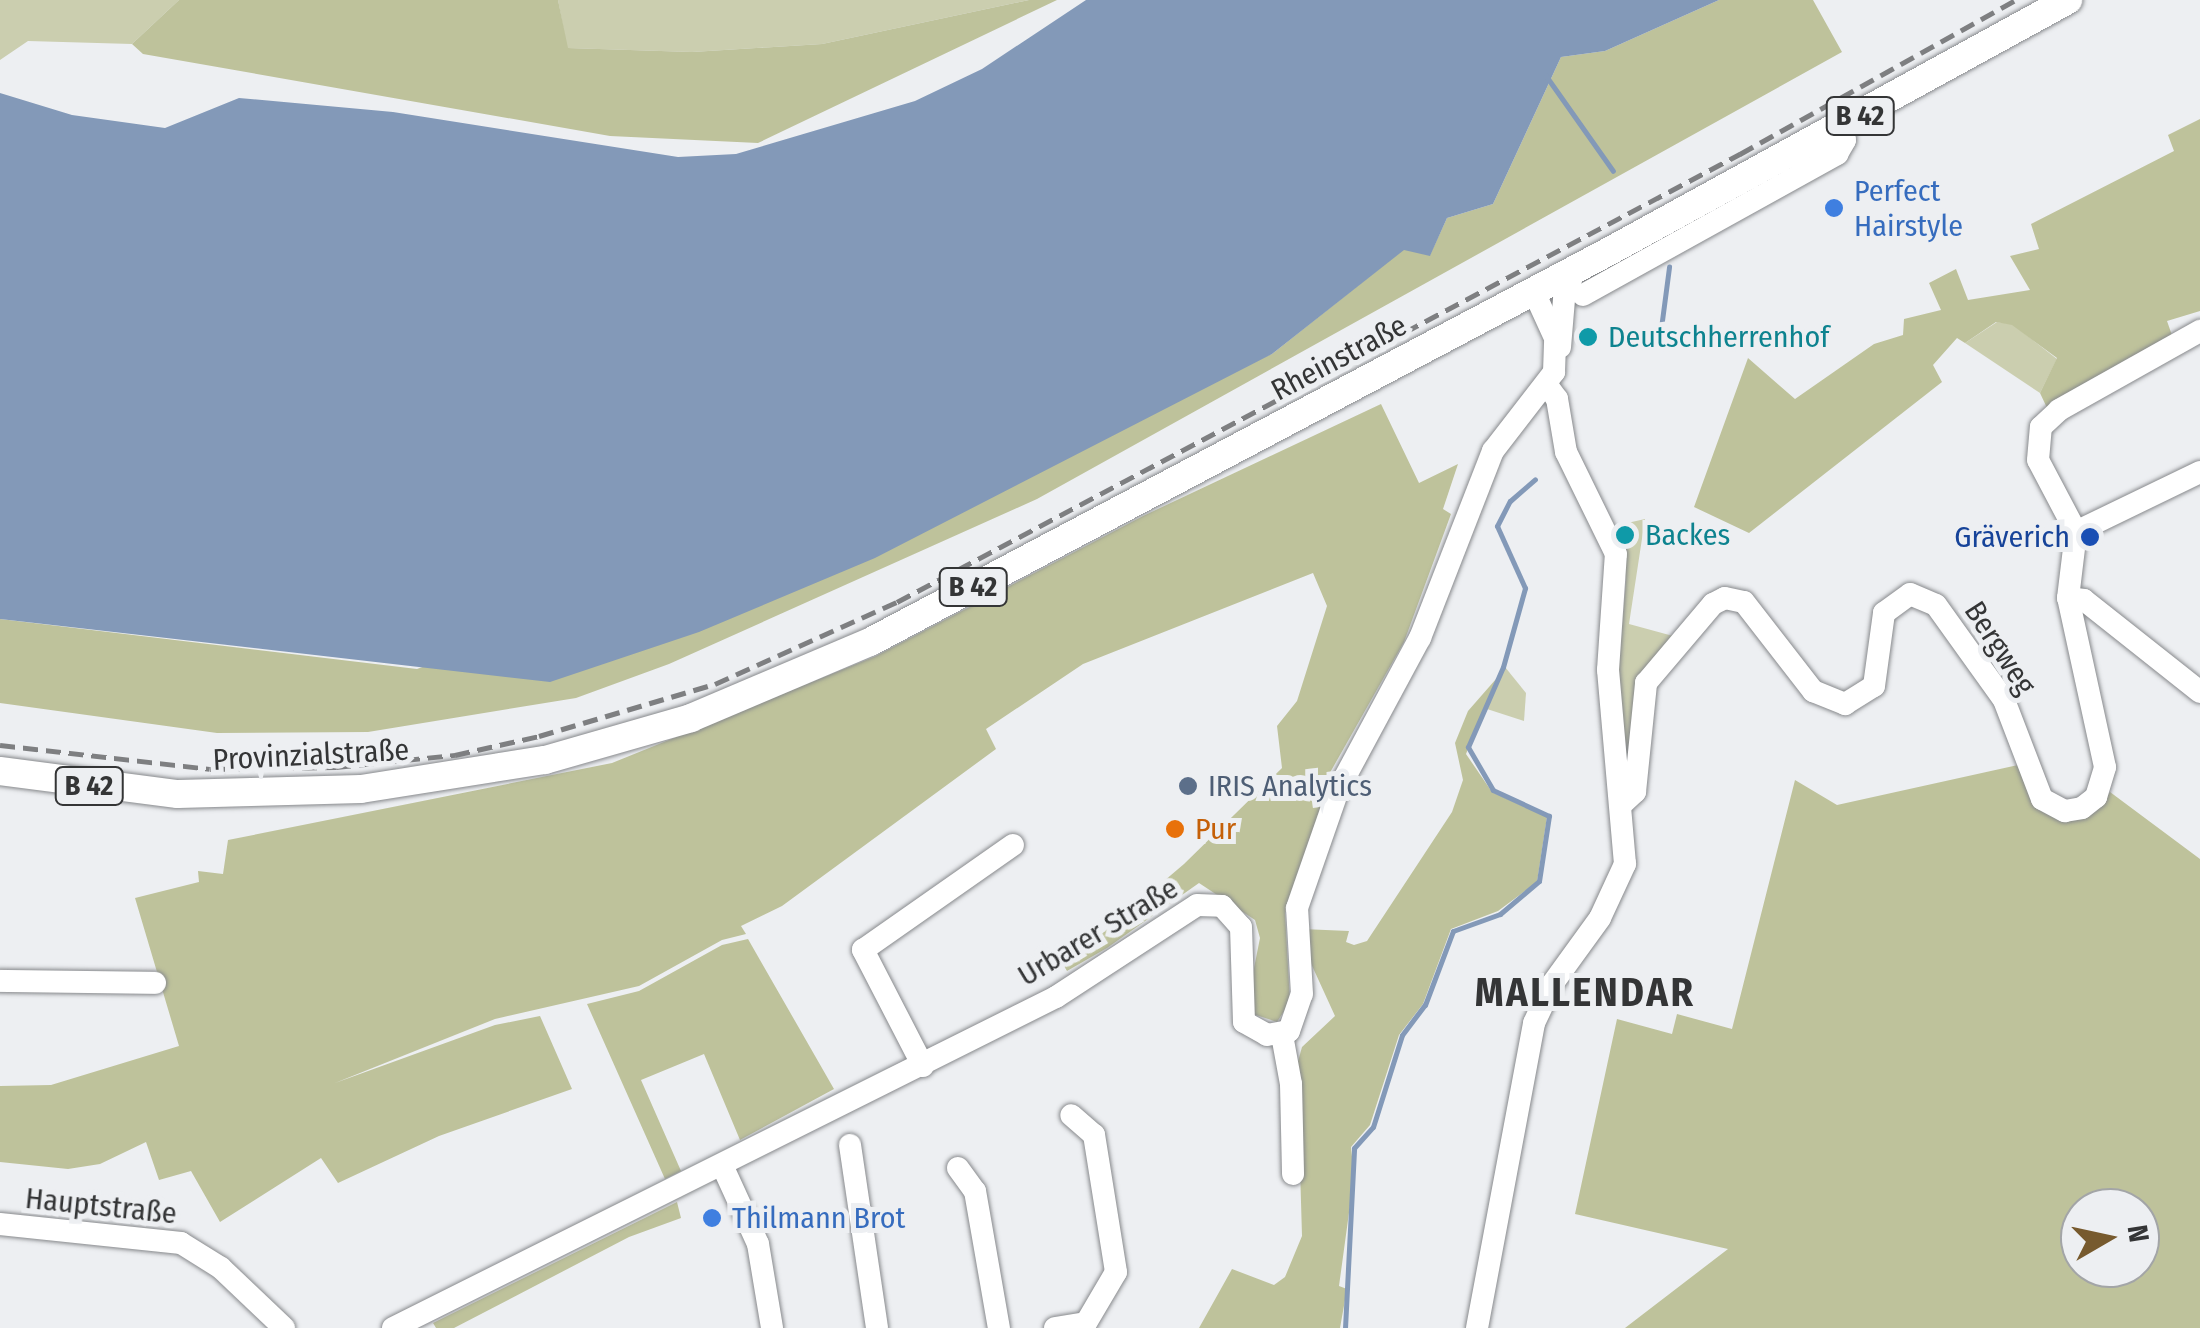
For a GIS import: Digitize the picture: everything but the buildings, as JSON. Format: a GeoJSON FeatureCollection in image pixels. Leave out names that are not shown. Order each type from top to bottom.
{"type":"FeatureCollection","features":[{"type":"Feature","properties":{"kind":"main road","name":"Rheinstraße"},"geometry":{"type":"LineString","coordinates":[[624,741],[740,700],[870,642],[1534,292],[1579,283],[1842,127],[2068,0]]}},
{"type":"Feature","properties":{"kind":"main road","name":"Provinzialstraße"},"geometry":{"type":"LineString","coordinates":[[0,771],[135,790],[306,793],[452,778],[624,741]]}},
{"type":"Feature","properties":{"kind":"street"},"geometry":{"type":"LineString","coordinates":[[1293,1174],[1292,1084],[1282,1035],[1300,1008],[1297,908],[1338,790],[1420,638],[1493,451],[1546,384],[1579,283]]}},
{"type":"Feature","properties":{"kind":"street"},"geometry":{"type":"LineString","coordinates":[[1534,292],[1557,354]]}},
{"type":"Feature","properties":{"kind":"street"},"geometry":{"type":"LineString","coordinates":[[2200,331],[2058,410],[2041,426],[2038,460],[2076,532],[2200,472]]}},
{"type":"Feature","properties":{"kind":"street"},"geometry":{"type":"LineString","coordinates":[[1477,1328],[1534,1023],[1617,887],[1625,864],[1608,670],[1616,554],[1566,452],[1557,399],[1546,384]]}},
{"type":"Feature","properties":{"kind":"street","name":"Bergweg"},"geometry":{"type":"LineString","coordinates":[[1622,804],[1635,792],[1646,683],[1713,604],[1725,598],[1744,602],[1813,691],[1845,704],[1874,686],[1884,613],[1910,594],[1936,605],[2004,700],[2042,799],[2065,811],[2082,808],[2096,797],[2105,767],[2069,624],[2076,532]]}},
{"type":"Feature","properties":{"kind":"street"},"geometry":{"type":"LineString","coordinates":[[2068,598],[2084,600],[2200,692]]}},
{"type":"Feature","properties":{"kind":"street"},"geometry":{"type":"LineString","coordinates":[[923,1066],[864,950],[1012,844]]}},
{"type":"Feature","properties":{"kind":"street","name":"Urbarer Straße"},"geometry":{"type":"LineString","coordinates":[[393,1328],[1056,997],[1204,904],[1230,910],[1241,927],[1244,1022],[1267,1036],[1282,1035]]}},
{"type":"Feature","properties":{"kind":"street"},"geometry":{"type":"LineString","coordinates":[[0,981],[155,984]]}},
{"type":"Feature","properties":{"kind":"street"},"geometry":{"type":"LineString","coordinates":[[1055,1328],[1086,1326],[1113,1281],[1115,1263],[1094,1135],[1071,1115]]}},
{"type":"Feature","properties":{"kind":"street"},"geometry":{"type":"LineString","coordinates":[[850,1145],[877,1328]]}},
{"type":"Feature","properties":{"kind":"street"},"geometry":{"type":"LineString","coordinates":[[722,1165],[758,1244],[772,1328]]}},
{"type":"Feature","properties":{"kind":"street"},"geometry":{"type":"LineString","coordinates":[[958,1168],[974,1191],[999,1328]]}},
{"type":"Feature","properties":{"kind":"street","name":"Hauptstraße"},"geometry":{"type":"LineString","coordinates":[[0,1224],[182,1243],[222,1268],[284,1328]]}},
{"type":"Feature","properties":{"kind":"green space"},"geometry":{"type":"Polygon","coordinates":[[[0,0],[179,0],[132,44],[28,41],[0,60],[0,0]]]}},
{"type":"Feature","properties":{"kind":"green space"},"geometry":{"type":"Polygon","coordinates":[[[179,0],[558,0],[568,48],[692,52],[822,44],[1029,0],[1057,0],[758,143],[610,136],[143,54],[132,44],[179,0]]]}},
{"type":"Feature","properties":{"kind":"green space"},"geometry":{"type":"Polygon","coordinates":[[[558,0],[1029,0],[822,44],[692,52],[567,48],[558,0]]]}},
{"type":"Feature","properties":{"kind":"green space"},"geometry":{"type":"Polygon","coordinates":[[[1719,0],[1813,0],[1842,52],[1037,499],[669,664],[576,698],[368,732],[217,733],[0,703],[0,619],[417,669],[1272,354],[1404,249],[1430,255],[1447,218],[1493,204],[1561,57],[1605,51],[1719,0]]]}},
{"type":"Feature","properties":{"kind":"green space"},"geometry":{"type":"Polygon","coordinates":[[[2200,119],[2200,311],[2167,321],[2174,341],[2048,410],[2040,393],[2057,358],[2012,325],[1996,322],[1965,343],[1957,338],[1933,365],[1942,382],[1749,533],[1694,507],[1748,358],[1795,399],[1874,344],[1903,335],[1904,319],[1941,310],[1929,283],[1956,269],[1968,300],[2030,290],[2010,256],[2039,249],[2031,224],[2174,151],[2168,135],[2200,119]]]}},
{"type":"Feature","properties":{"kind":"green space"},"geometry":{"type":"Polygon","coordinates":[[[1997,322],[2012,324],[2057,359],[2040,393],[1965,343],[1997,322]]]}},
{"type":"Feature","properties":{"kind":"green space"},"geometry":{"type":"Polygon","coordinates":[[[1381,404],[1419,483],[1458,464],[1443,509],[1451,514],[1404,642],[1319,792],[1323,806],[1285,913],[1290,1002],[1277,1022],[1253,1014],[1249,993],[1260,938],[1255,920],[1199,883],[1107,948],[1067,971],[1064,966],[1184,864],[1282,768],[1277,726],[1297,701],[1327,606],[1313,573],[1083,664],[986,729],[996,749],[782,906],[741,926],[746,934],[722,940],[639,986],[495,1019],[335,1083],[495,1025],[540,1016],[572,1089],[439,1136],[338,1183],[321,1158],[220,1222],[191,1171],[159,1180],[146,1142],[100,1164],[68,1169],[0,1162],[0,1086],[51,1085],[179,1046],[135,898],[199,882],[198,871],[223,874],[228,840],[612,763],[876,656],[1143,516],[1381,404]]]}},
{"type":"Feature","properties":{"kind":"green space"},"geometry":{"type":"Polygon","coordinates":[[[1645,519],[1629,624],[1673,636],[1634,694],[1630,789],[1618,676],[1626,580],[1614,526],[1645,519]]]}},
{"type":"Feature","properties":{"kind":"green space"},"geometry":{"type":"Polygon","coordinates":[[[1505,667],[1526,693],[1524,721],[1487,709],[1505,667]]]}},
{"type":"Feature","properties":{"kind":"green space"},"geometry":{"type":"Polygon","coordinates":[[[1496,679],[1466,754],[1492,792],[1547,817],[1537,882],[1498,911],[1451,929],[1423,1004],[1399,1035],[1370,1125],[1351,1147],[1354,1176],[1339,1286],[1347,1289],[1340,1328],[1199,1328],[1232,1269],[1274,1285],[1285,1277],[1302,1236],[1297,1065],[1302,1047],[1335,1016],[1303,946],[1302,929],[1349,931],[1346,942],[1354,945],[1367,941],[1452,812],[1463,780],[1455,743],[1468,711],[1496,679]]]}},
{"type":"Feature","properties":{"kind":"green space"},"geometry":{"type":"Polygon","coordinates":[[[2018,765],[2040,810],[2104,801],[2110,792],[2200,859],[2200,1328],[1625,1328],[1728,1249],[1575,1214],[1617,1019],[1672,1034],[1677,1014],[1732,1029],[1795,780],[1837,805],[2018,765]]]}},
{"type":"Feature","properties":{"kind":"green space"},"geometry":{"type":"Polygon","coordinates":[[[748,939],[834,1089],[740,1140],[704,1054],[641,1080],[681,1171],[665,1179],[587,1004],[639,991],[722,945],[748,939]]]}},
{"type":"Feature","properties":{"kind":"green space"},"geometry":{"type":"Polygon","coordinates":[[[677,1202],[681,1218],[629,1237],[454,1328],[436,1328],[433,1323],[677,1202]]]}},
{"type":"Feature","properties":{"kind":"water"},"geometry":{"type":"Polygon","coordinates":[[[1086,0],[1719,0],[1605,51],[1561,57],[1493,204],[1447,218],[1430,256],[1404,250],[1272,354],[875,558],[699,632],[550,682],[0,619],[0,93],[72,115],[165,128],[239,98],[393,112],[678,157],[736,154],[915,101],[982,69],[1086,0]]]}},
{"type":"Feature","properties":{"kind":"waterway"},"geometry":{"type":"LineString","coordinates":[[1546,76],[1613,171]]}},
{"type":"Feature","properties":{"kind":"waterway"},"geometry":{"type":"LineString","coordinates":[[1661,328],[1669,267]]}},
{"type":"Feature","properties":{"kind":"waterway"},"geometry":{"type":"LineString","coordinates":[[1345,1328],[1354,1148],[1373,1127],[1402,1035],[1425,1005],[1453,931],[1500,914],[1539,881],[1549,816],[1493,790],[1468,747],[1503,667],[1525,588],[1497,526],[1510,501],[1535,479]]}},
{"type":"Feature","properties":{"kind":"railway"},"geometry":{"type":"LineString","coordinates":[[0,745],[210,769],[336,767],[455,755],[539,736],[715,684],[897,602],[1740,154],[2016,0]]}},
{"type":"Feature","properties":{"kind":"place","name":"Perfect Hairstyle"},"geometry":{"type":"Point","coordinates":[1834,208]}},
{"type":"Feature","properties":{"kind":"place","name":"Deutschherrenhof"},"geometry":{"type":"Point","coordinates":[1588,337]}},
{"type":"Feature","properties":{"kind":"place","name":"Backes"},"geometry":{"type":"Point","coordinates":[1625,535]}},
{"type":"Feature","properties":{"kind":"place","name":"Gräverich"},"geometry":{"type":"Point","coordinates":[2090,537]}},
{"type":"Feature","properties":{"kind":"place","name":"IRIS Analytics"},"geometry":{"type":"Point","coordinates":[1188,786]}},
{"type":"Feature","properties":{"kind":"place","name":"Pur"},"geometry":{"type":"Point","coordinates":[1175,829]}},
{"type":"Feature","properties":{"kind":"place","name":"Thilmann Brot"},"geometry":{"type":"Point","coordinates":[712,1218]}},
{"type":"Feature","properties":{"kind":"district","name":"MALLENDAR"},"geometry":{"type":"Point","coordinates":[1585,993]}}]}
